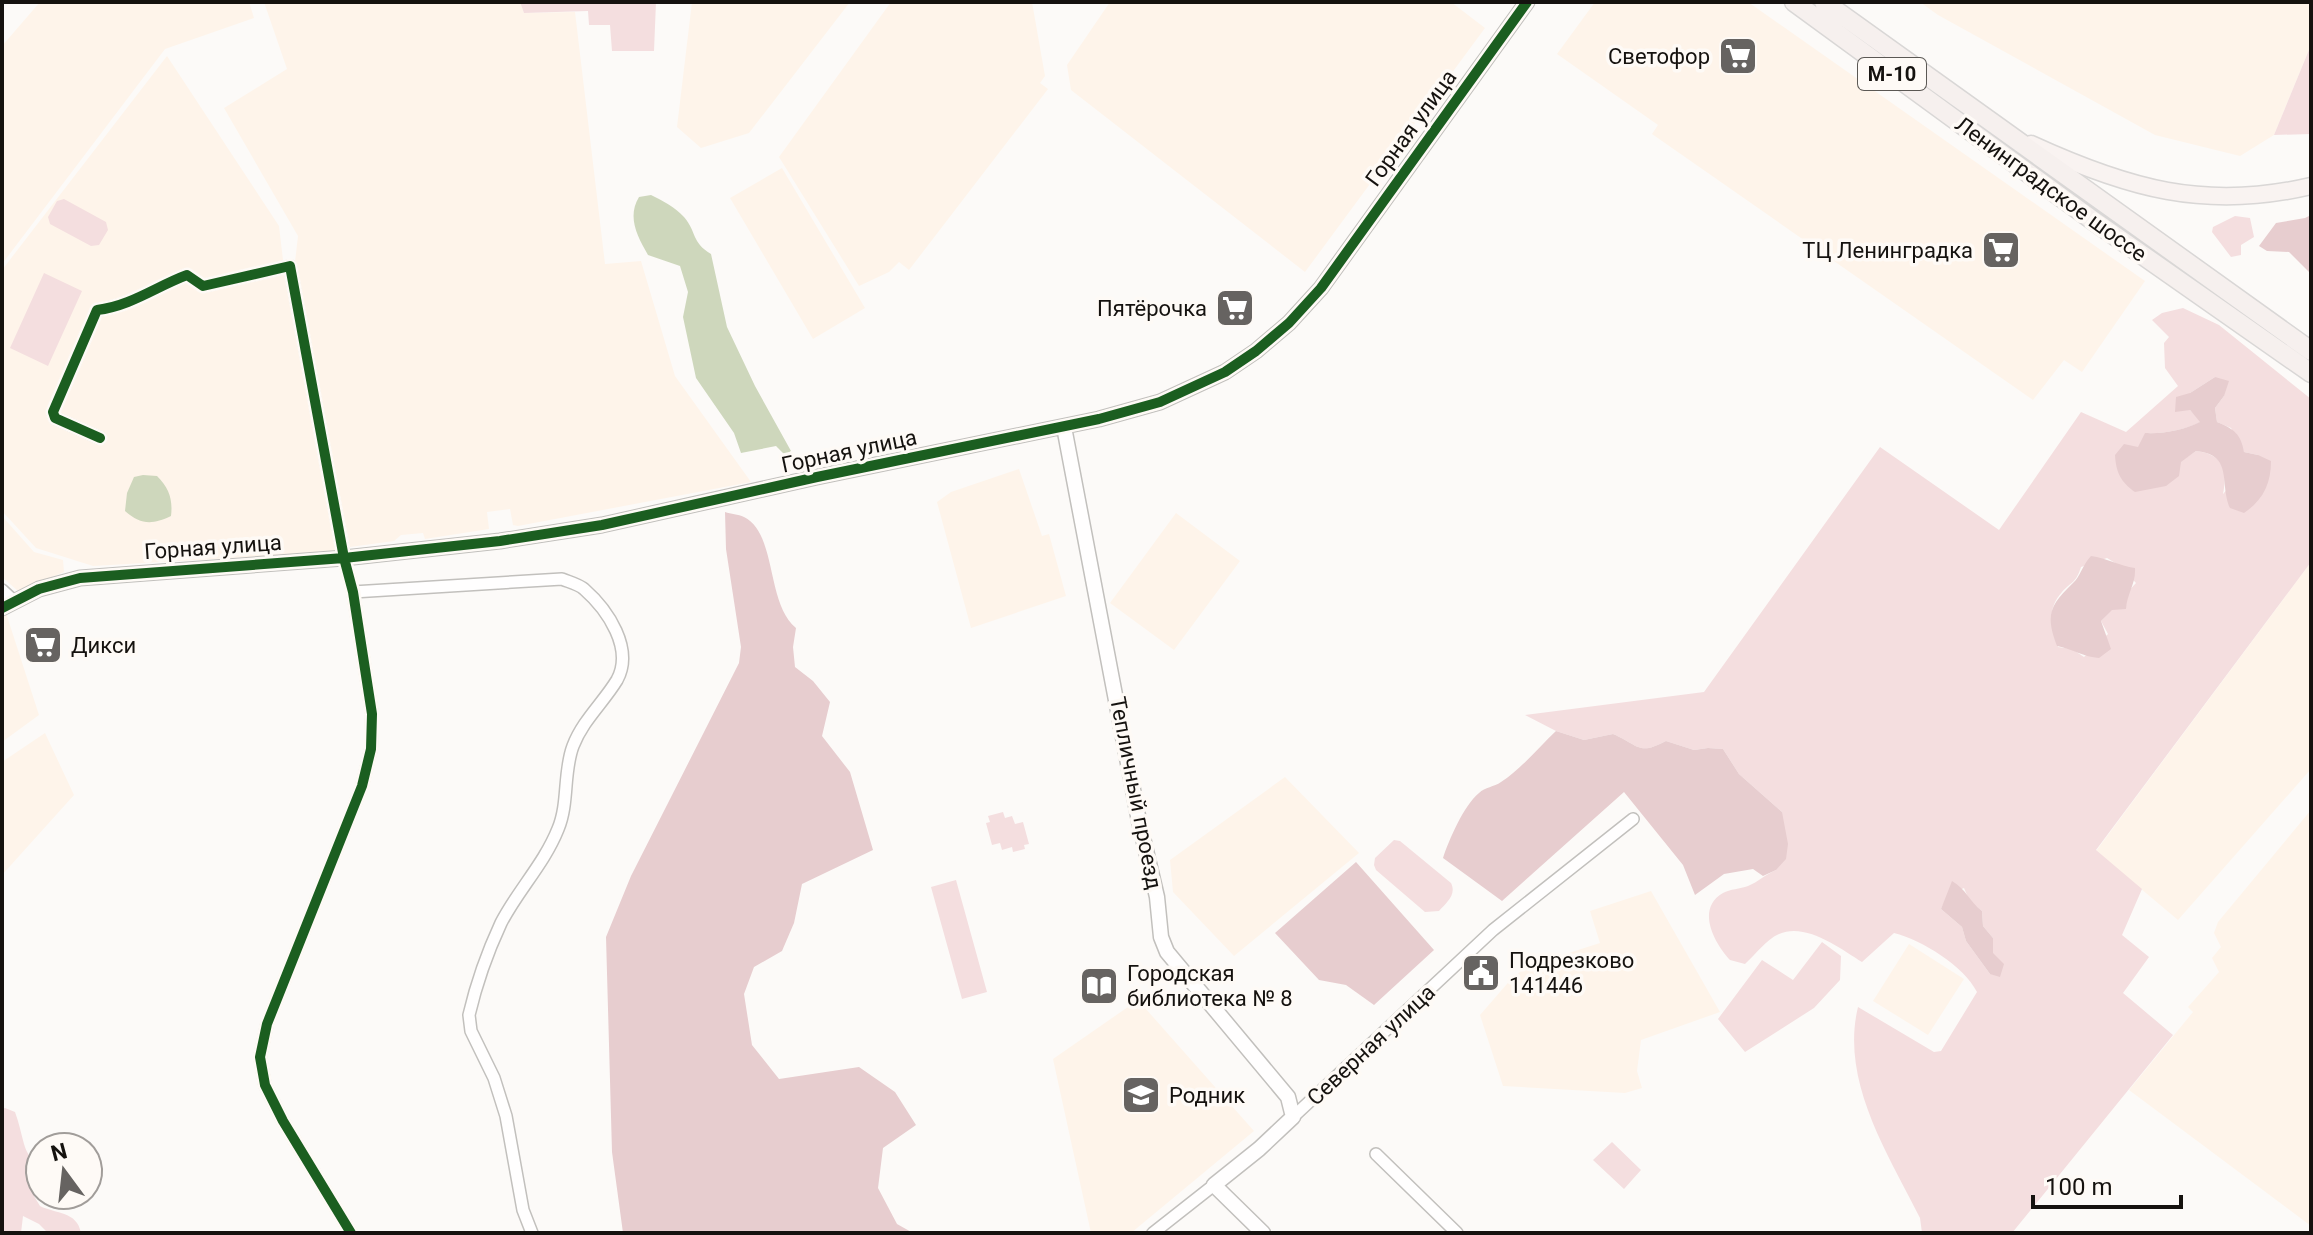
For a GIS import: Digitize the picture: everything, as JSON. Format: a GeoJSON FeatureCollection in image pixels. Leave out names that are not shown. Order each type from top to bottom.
{"type":"FeatureCollection","features":[{"type":"Feature","properties":{"kind":"highway","name":"Ленинградское шоссе"},"geometry":{"type":"LineString","coordinates":[[1794,2],[2311,373]]}},
{"type":"Feature","properties":{"kind":"highway","name":"Ленинградское шоссе"},"geometry":{"type":"LineString","coordinates":[[1824,2],[2311,351]]}},
{"type":"Feature","properties":{"kind":"main road"},"geometry":{"type":"LineString","coordinates":[[2004,132],[2100,175],[2175,193],[2203,197],[2264,196],[2311,186]]}},
{"type":"Feature","properties":{"kind":"street","name":"Горная улица"},"geometry":{"type":"LineString","coordinates":[[8,605],[39,589],[80,578],[422,551],[602,525],[1064,427],[1160,402],[1197,386],[1256,351],[1289,323],[1321,288],[1527,2]]}},
{"type":"Feature","properties":{"kind":"street"},"geometry":{"type":"LineString","coordinates":[[100,438],[55,418],[53,412],[97,310],[157,291],[166,282],[187,275],[203,286],[290,266],[353,592],[372,714],[371,749],[362,786],[267,1024],[260,1057],[265,1085],[283,1121],[351,1233]]}},
{"type":"Feature","properties":{"kind":"street"},"geometry":{"type":"LineString","coordinates":[[2256,335],[2311,381]]}},
{"type":"Feature","properties":{"kind":"street","name":"Тепличный проезд"},"geometry":{"type":"LineString","coordinates":[[1064,427],[1139,821],[1157,897],[1161,937],[1167,952],[1288,1097],[1293,1117]]}},
{"type":"Feature","properties":{"kind":"street"},"geometry":{"type":"LineString","coordinates":[[353,592],[562,579],[582,587],[616,628],[621,645],[622,661],[618,678],[582,726],[572,748],[559,827],[541,864],[501,923],[469,1015],[471,1031],[494,1078],[506,1116],[523,1210],[532,1233]]}},
{"type":"Feature","properties":{"kind":"street"},"geometry":{"type":"LineString","coordinates":[[2,590],[8,605]]}},
{"type":"Feature","properties":{"kind":"street","name":"Северная улица"},"geometry":{"type":"LineString","coordinates":[[1293,1117],[1493,930],[1633,819]]}},
{"type":"Feature","properties":{"kind":"street"},"geometry":{"type":"LineString","coordinates":[[1153,1233],[1259,1149],[1293,1117]]}},
{"type":"Feature","properties":{"kind":"street"},"geometry":{"type":"LineString","coordinates":[[1376,1154],[1457,1233]]}},
{"type":"Feature","properties":{"kind":"street"},"geometry":{"type":"LineString","coordinates":[[1214,1185],[1263,1233]]}},
{"type":"Feature","properties":{"kind":"shaded area"},"geometry":{"type":"Polygon","coordinates":[[[40,2],[249,2],[254,18],[165,49],[2,264],[2,46],[40,2]]]}},
{"type":"Feature","properties":{"kind":"shaded area"},"geometry":{"type":"Polygon","coordinates":[[[264,2],[520,2],[524,13],[575,12],[605,264],[641,261],[675,376],[751,482],[518,526],[513,525],[510,509],[487,512],[489,529],[425,539],[423,533],[401,535],[394,541],[350,547],[295,262],[298,236],[224,108],[287,69],[264,2]]]}},
{"type":"Feature","properties":{"kind":"shaded area"},"geometry":{"type":"Polygon","coordinates":[[[520,2],[656,2],[654,51],[612,51],[610,25],[589,25],[588,11],[524,13],[520,2]]]}},
{"type":"Feature","properties":{"kind":"shaded area"},"geometry":{"type":"Polygon","coordinates":[[[692,2],[850,2],[749,133],[701,148],[677,127],[692,2]]]}},
{"type":"Feature","properties":{"kind":"shaded area"},"geometry":{"type":"Polygon","coordinates":[[[891,2],[1032,2],[1045,76],[1040,83],[1048,89],[909,270],[899,262],[889,272],[859,286],[779,157],[891,2]]]}},
{"type":"Feature","properties":{"kind":"shaded area"},"geometry":{"type":"Polygon","coordinates":[[[1110,2],[1451,2],[1485,28],[1305,272],[1071,90],[1067,65],[1110,2]]]}},
{"type":"Feature","properties":{"kind":"shaded area"},"geometry":{"type":"Polygon","coordinates":[[[1595,2],[1748,2],[2145,281],[2082,372],[2064,360],[2033,400],[1652,134],[1658,125],[1557,54],[1595,2]]]}},
{"type":"Feature","properties":{"kind":"shaded area"},"geometry":{"type":"Polygon","coordinates":[[[1920,2],[2311,2],[2311,45],[2274,135],[2240,156],[2155,135],[1938,15],[1920,2]]]}},
{"type":"Feature","properties":{"kind":"shaded area"},"geometry":{"type":"Polygon","coordinates":[[[2311,45],[2311,134],[2274,135],[2311,45]]]}},
{"type":"Feature","properties":{"kind":"shaded area"},"geometry":{"type":"Polygon","coordinates":[[[167,56],[279,226],[336,552],[93,566],[36,548],[2,511],[2,270],[167,56]]]}},
{"type":"Feature","properties":{"kind":"shaded area"},"geometry":{"type":"Polygon","coordinates":[[[782,168],[865,308],[813,339],[730,198],[782,168]]]}},
{"type":"Feature","properties":{"kind":"shaded area"},"geometry":{"type":"Polygon","coordinates":[[[651,195],[680,213],[700,245],[711,254],[727,327],[791,451],[785,455],[776,446],[741,453],[734,433],[696,378],[683,317],[688,292],[680,266],[648,255],[635,226],[635,204],[639,197],[651,195]]]}},
{"type":"Feature","properties":{"kind":"shaded area"},"geometry":{"type":"Polygon","coordinates":[[[64,199],[106,222],[108,230],[99,245],[91,246],[50,224],[48,217],[57,201],[64,199]]]}},
{"type":"Feature","properties":{"kind":"shaded area"},"geometry":{"type":"Polygon","coordinates":[[[2311,215],[2311,274],[2289,252],[2267,251],[2259,246],[2276,223],[2311,215]]]}},
{"type":"Feature","properties":{"kind":"shaded area"},"geometry":{"type":"Polygon","coordinates":[[[2235,216],[2250,218],[2254,237],[2241,245],[2241,255],[2231,257],[2212,232],[2213,227],[2235,216]]]}},
{"type":"Feature","properties":{"kind":"shaded area"},"geometry":{"type":"Polygon","coordinates":[[[44,273],[82,291],[48,366],[10,348],[44,273]]]}},
{"type":"Feature","properties":{"kind":"shaded area"},"geometry":{"type":"Polygon","coordinates":[[[2183,308],[2219,325],[2311,399],[2311,562],[2096,850],[2142,889],[2122,935],[2149,957],[2123,993],[2173,1035],[2012,1233],[1922,1233],[1920,1218],[1882,1143],[1861,1089],[1854,1035],[1858,1007],[1934,1052],[1941,1051],[1977,992],[1971,982],[1941,955],[1894,933],[1862,962],[1834,944],[1800,931],[1779,934],[1745,964],[1730,960],[1710,926],[1710,908],[1723,893],[1748,886],[1776,870],[1782,812],[1739,774],[1723,749],[1694,750],[1666,741],[1644,748],[1613,734],[1584,740],[1556,731],[1525,715],[1704,692],[1880,447],[1999,530],[2081,412],[2126,432],[2178,386],[2165,368],[2164,343],[2169,337],[2152,320],[2162,313],[2183,308]],[[2215,377],[2190,393],[2190,410],[2201,422],[2173,431],[2145,433],[2180,462],[2196,451],[2212,455],[2224,470],[2223,494],[2258,455],[2244,452],[2231,428],[2217,422],[2215,408],[2224,396],[2215,377]],[[2107,558],[2081,567],[2057,599],[2052,618],[2058,647],[2072,649],[2084,657],[2108,634],[2101,621],[2136,583],[2120,566],[2107,558]],[[1964,888],[1948,895],[1941,909],[1962,927],[1966,941],[1990,974],[1993,938],[1983,926],[1982,911],[1970,902],[1964,888]]]}},
{"type":"Feature","properties":{"kind":"shaded area"},"geometry":{"type":"Polygon","coordinates":[[[2215,377],[2229,381],[2224,396],[2215,408],[2217,422],[2236,433],[2244,452],[2271,461],[2261,497],[2244,513],[2230,508],[2221,464],[2216,458],[2196,451],[2181,462],[2179,476],[2166,486],[2135,492],[2120,476],[2115,455],[2124,444],[2138,447],[2145,433],[2173,431],[2200,422],[2190,410],[2175,412],[2176,397],[2190,393],[2215,377]]]}},
{"type":"Feature","properties":{"kind":"shaded area"},"geometry":{"type":"Polygon","coordinates":[[[1019,469],[1042,536],[1049,534],[1066,596],[971,628],[937,502],[951,492],[1019,469]]]}},
{"type":"Feature","properties":{"kind":"shaded area"},"geometry":{"type":"Polygon","coordinates":[[[157,476],[165,485],[171,499],[171,516],[147,522],[125,511],[127,493],[134,477],[157,476]]]}},
{"type":"Feature","properties":{"kind":"shaded area"},"geometry":{"type":"Polygon","coordinates":[[[725,512],[744,517],[762,538],[780,603],[796,628],[793,647],[795,667],[813,681],[830,702],[822,736],[850,772],[873,850],[802,884],[794,923],[782,951],[754,967],[744,994],[752,1045],[779,1079],[859,1067],[895,1092],[916,1125],[883,1148],[878,1188],[897,1224],[913,1233],[623,1233],[612,1152],[606,937],[631,876],[739,663],[741,647],[726,549],[725,512]]]}},
{"type":"Feature","properties":{"kind":"shaded area"},"geometry":{"type":"Polygon","coordinates":[[[1176,513],[1240,561],[1174,650],[1110,603],[1176,513]]]}},
{"type":"Feature","properties":{"kind":"shaded area"},"geometry":{"type":"Polygon","coordinates":[[[2,516],[34,552],[63,560],[64,572],[18,591],[2,577],[2,516]]]}},
{"type":"Feature","properties":{"kind":"shaded area"},"geometry":{"type":"Polygon","coordinates":[[[2091,556],[2135,568],[2126,609],[2112,610],[2101,621],[2111,649],[2099,658],[2057,646],[2051,626],[2055,604],[2091,556]]]}},
{"type":"Feature","properties":{"kind":"shaded area"},"geometry":{"type":"Polygon","coordinates":[[[2311,562],[2311,769],[2178,920],[2096,851],[2311,562]]]}},
{"type":"Feature","properties":{"kind":"shaded area"},"geometry":{"type":"Polygon","coordinates":[[[6,613],[39,715],[2,742],[2,616],[6,613]]]}},
{"type":"Feature","properties":{"kind":"shaded area"},"geometry":{"type":"Polygon","coordinates":[[[1556,731],[1584,740],[1613,734],[1644,748],[1666,741],[1694,750],[1723,749],[1739,774],[1782,812],[1788,844],[1786,859],[1776,870],[1763,876],[1753,869],[1724,874],[1695,895],[1683,865],[1624,792],[1502,901],[1443,858],[1473,798],[1508,777],[1556,731]]]}},
{"type":"Feature","properties":{"kind":"shaded area"},"geometry":{"type":"Polygon","coordinates":[[[45,733],[74,795],[2,875],[2,762],[45,733]]]}},
{"type":"Feature","properties":{"kind":"shaded area"},"geometry":{"type":"Polygon","coordinates":[[[1285,777],[1359,853],[1234,956],[1173,892],[1170,860],[1285,777]]]}},
{"type":"Feature","properties":{"kind":"shaded area"},"geometry":{"type":"Polygon","coordinates":[[[2311,810],[2311,1226],[2129,1090],[2193,1012],[2188,1007],[2219,972],[2212,958],[2221,947],[2214,933],[2218,922],[2311,810]]]}},
{"type":"Feature","properties":{"kind":"shaded area"},"geometry":{"type":"Polygon","coordinates":[[[1003,812],[1005,818],[1012,816],[1015,824],[1023,822],[1029,844],[1024,845],[1025,849],[1013,852],[1012,847],[1002,850],[1000,843],[992,845],[986,823],[990,822],[988,816],[1003,812]]]}},
{"type":"Feature","properties":{"kind":"shaded area"},"geometry":{"type":"Polygon","coordinates":[[[1394,840],[1400,841],[1451,883],[1452,895],[1439,911],[1425,912],[1376,870],[1375,858],[1394,840]]]}},
{"type":"Feature","properties":{"kind":"shaded area"},"geometry":{"type":"Polygon","coordinates":[[[1356,862],[1434,950],[1374,1005],[1346,985],[1319,980],[1275,933],[1356,862]]]}},
{"type":"Feature","properties":{"kind":"shaded area"},"geometry":{"type":"Polygon","coordinates":[[[956,880],[987,992],[962,999],[931,887],[956,880]]]}},
{"type":"Feature","properties":{"kind":"shaded area"},"geometry":{"type":"Polygon","coordinates":[[[1952,881],[1982,911],[1983,926],[1993,938],[1993,953],[2004,964],[2000,977],[1990,974],[1966,941],[1962,927],[1941,909],[1952,881]]]}},
{"type":"Feature","properties":{"kind":"shaded area"},"geometry":{"type":"Polygon","coordinates":[[[1651,891],[1720,1012],[1641,1040],[1637,1071],[1642,1088],[1625,1093],[1503,1086],[1480,1015],[1513,977],[1528,966],[1600,943],[1590,911],[1651,891]]]}},
{"type":"Feature","properties":{"kind":"shaded area"},"geometry":{"type":"Polygon","coordinates":[[[1822,942],[1841,956],[1840,980],[1814,1008],[1745,1052],[1718,1019],[1762,960],[1793,980],[1822,942]]]}},
{"type":"Feature","properties":{"kind":"shaded area"},"geometry":{"type":"Polygon","coordinates":[[[1909,944],[1964,979],[1928,1035],[1873,1001],[1909,944]]]}},
{"type":"Feature","properties":{"kind":"shaded area","name":"Родник"},"geometry":{"type":"Polygon","coordinates":[[[1138,1000],[1254,1131],[1131,1233],[1091,1233],[1053,1059],[1138,1000]]]}},
{"type":"Feature","properties":{"kind":"shaded area"},"geometry":{"type":"Polygon","coordinates":[[[2,1109],[15,1112],[24,1141],[24,1211],[65,1214],[75,1221],[81,1233],[48,1233],[23,1216],[21,1233],[2,1233],[2,1109]]]}},
{"type":"Feature","properties":{"kind":"shaded area"},"geometry":{"type":"Polygon","coordinates":[[[1612,1142],[1641,1170],[1624,1189],[1593,1160],[1612,1142]]]}},
{"type":"Feature","properties":{"kind":"cycle path"},"geometry":{"type":"LineString","coordinates":[[2,608],[39,589],[80,578],[344,558],[500,541],[602,525],[1099,419],[1160,402],[1225,372],[1289,323],[1321,288],[1527,2]]}},
{"type":"Feature","properties":{"kind":"cycle path"},"geometry":{"type":"LineString","coordinates":[[100,438],[55,418],[53,412],[97,310],[133,300],[187,275],[203,286],[290,266],[353,592],[372,714],[371,749],[362,786],[267,1024],[260,1057],[265,1085],[283,1121],[351,1233]]}},
{"type":"Feature","properties":{"kind":"place","name":"Светофор"},"geometry":{"type":"Point","coordinates":[1738,56]}},
{"type":"Feature","properties":{"kind":"place","name":"ТЦ Ленинградка"},"geometry":{"type":"Point","coordinates":[2001,250]}},
{"type":"Feature","properties":{"kind":"place","name":"Пятёрочка"},"geometry":{"type":"Point","coordinates":[1235,308]}},
{"type":"Feature","properties":{"kind":"place","name":"Дикси"},"geometry":{"type":"Point","coordinates":[43,645]}},
{"type":"Feature","properties":{"kind":"place","name":"Подрезково 141446"},"geometry":{"type":"Point","coordinates":[1481,973]}},
{"type":"Feature","properties":{"kind":"place","name":"Городская библиотека № 8"},"geometry":{"type":"Point","coordinates":[1099,986]}},
{"type":"Feature","properties":{"kind":"place","name":"Родник"},"geometry":{"type":"Point","coordinates":[1141,1095]}}]}
